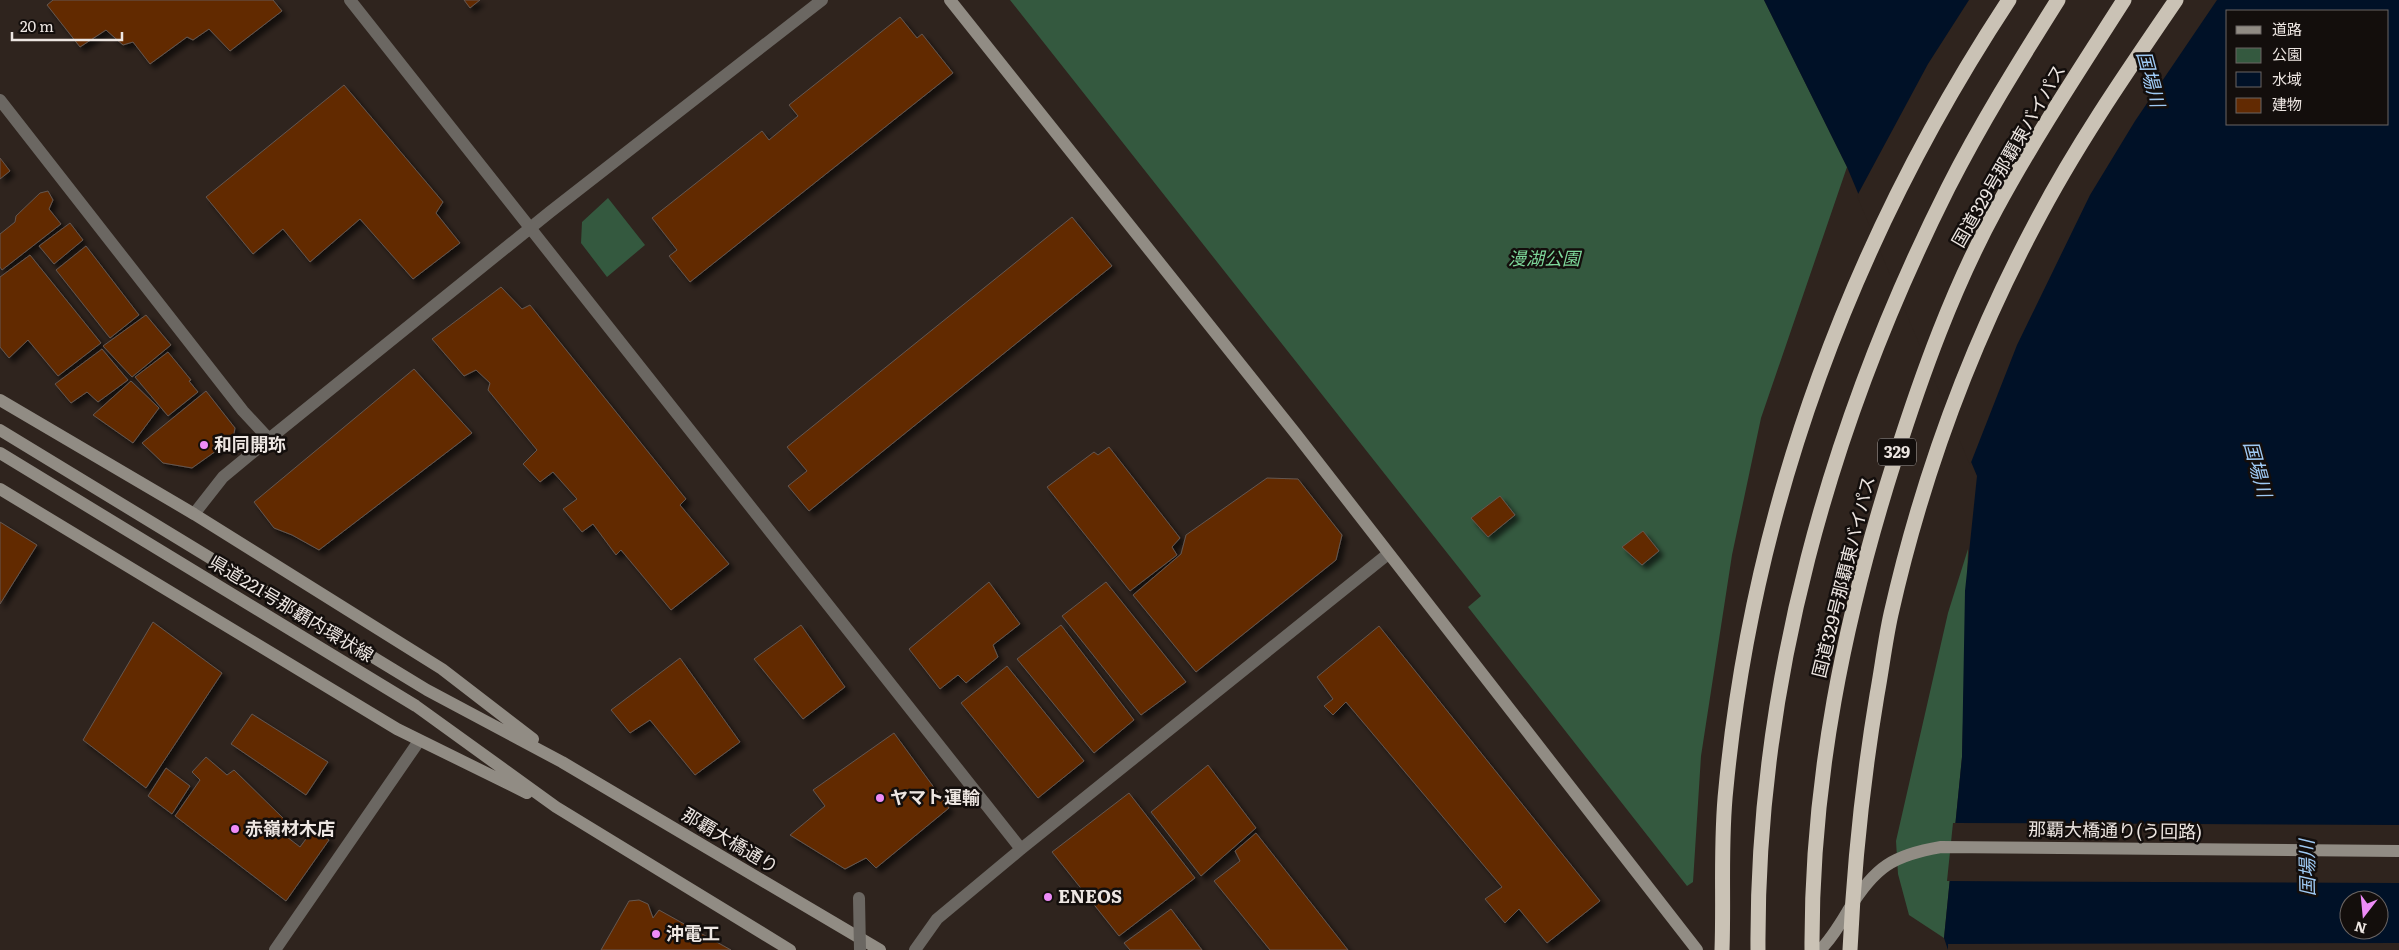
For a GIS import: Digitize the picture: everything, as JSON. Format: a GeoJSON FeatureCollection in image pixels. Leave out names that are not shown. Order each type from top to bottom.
{"type":"FeatureCollection","features":[{"type":"Feature","properties":{"kind":"highway"},"geometry":{"type":"LineString","coordinates":[[1722,950],[1725,789],[1745,644],[1768,538],[1819,374],[1844,308],[1872,245],[1908,170],[1968,62],[2009,0]]}},
{"type":"Feature","properties":{"kind":"highway","name":"国道329号那覇東バイパス"},"geometry":{"type":"LineString","coordinates":[[1758,950],[1762,842],[1773,724],[1798,602],[1842,443],[1863,384],[1908,276],[1948,189],[2006,83],[2058,0]]}},
{"type":"Feature","properties":{"kind":"highway","name":"国道329号那覇東バイパス"},"geometry":{"type":"LineString","coordinates":[[1812,950],[1814,852],[1820,785],[1838,668],[1876,518],[1912,404],[1956,292],[1995,210],[2053,111],[2124,0]]}},
{"type":"Feature","properties":{"kind":"highway"},"geometry":{"type":"LineString","coordinates":[[1850,950],[1852,904],[1871,733],[1890,617],[1924,492],[1969,368],[1994,308],[2034,225],[2086,135],[2176,0]]}},
{"type":"Feature","properties":{"kind":"main road"},"geometry":{"type":"LineString","coordinates":[[950,0],[1296,434],[1697,950]]}},
{"type":"Feature","properties":{"kind":"main road"},"geometry":{"type":"LineString","coordinates":[[0,400],[194,514],[442,669],[562,762]]}},
{"type":"Feature","properties":{"kind":"main road","name":"県道221号那覇内環状線"},"geometry":{"type":"LineString","coordinates":[[0,430],[427,690],[562,762]]}},
{"type":"Feature","properties":{"kind":"main road","name":"県道221号那覇内環状線"},"geometry":{"type":"LineString","coordinates":[[0,453],[416,706],[556,807]]}},
{"type":"Feature","properties":{"kind":"main road"},"geometry":{"type":"LineString","coordinates":[[0,489],[419,741],[556,807],[790,950]]}},
{"type":"Feature","properties":{"kind":"main road","name":"那覇大橋通り"},"geometry":{"type":"LineString","coordinates":[[562,762],[880,950]]}},
{"type":"Feature","properties":{"kind":"main road","name":"那覇大橋通り(う回路)"},"geometry":{"type":"LineString","coordinates":[[1852,904],[1866,882],[1887,866],[1909,852],[1942,846],[2399,851]]}},
{"type":"Feature","properties":{"kind":"main road"},"geometry":{"type":"LineString","coordinates":[[1820,950],[1830,941],[1852,904]]}},
{"type":"Feature","properties":{"kind":"street"},"geometry":{"type":"LineString","coordinates":[[350,0],[1021,848]]}},
{"type":"Feature","properties":{"kind":"street"},"geometry":{"type":"LineString","coordinates":[[194,514],[223,477],[269,439],[531,228],[822,0]]}},
{"type":"Feature","properties":{"kind":"street"},"geometry":{"type":"LineString","coordinates":[[0,100],[243,411],[269,439]]}},
{"type":"Feature","properties":{"kind":"street"},"geometry":{"type":"LineString","coordinates":[[915,950],[938,919],[1021,848],[1388,554]]}},
{"type":"Feature","properties":{"kind":"street"},"geometry":{"type":"LineString","coordinates":[[275,950],[419,741]]}},
{"type":"Feature","properties":{"kind":"street"},"geometry":{"type":"LineString","coordinates":[[859,898],[860,950]]}},
{"type":"Feature","properties":{"kind":"green space","name":"漫湖公園"},"geometry":{"type":"Polygon","coordinates":[[[1010,0],[1764,0],[1847,167],[1761,418],[1732,555],[1701,756],[1693,882],[1687,886],[1468,607],[1481,596],[1010,0]]]}},
{"type":"Feature","properties":{"kind":"green space"},"geometry":{"type":"Polygon","coordinates":[[[608,198],[645,245],[607,277],[581,243],[582,222],[608,198]]]}},
{"type":"Feature","properties":{"kind":"green space"},"geometry":{"type":"Polygon","coordinates":[[[1968,549],[1962,757],[1944,938],[1909,915],[1898,874],[1896,841],[1948,613],[1968,549]]]}},
{"type":"Feature","properties":{"kind":"water","name":"国場川"},"geometry":{"type":"Polygon","coordinates":[[[1764,0],[2399,0],[2399,950],[1948,950],[1944,938],[1962,757],[1965,591],[1977,476],[1847,167],[1764,0]]]}},
{"type":"Feature","properties":{"kind":"pier"},"geometry":{"type":"Polygon","coordinates":[[[1969,0],[2217,0],[2135,121],[2090,195],[2017,345],[1970,465],[1857,196],[1928,64],[1969,0]]]}},
{"type":"Feature","properties":{"kind":"pier"},"geometry":{"type":"Polygon","coordinates":[[[1953,823],[2399,825],[2399,883],[1947,881],[1953,823]]]}},
{"type":"Feature","properties":{"kind":"pier"},"geometry":{"type":"Polygon","coordinates":[[[2399,943],[2399,950],[1948,950],[1948,944],[2399,943]]]}},
{"type":"Feature","properties":{"kind":"building"},"geometry":{"type":"Polygon","coordinates":[[[53,0],[273,0],[282,11],[230,51],[209,29],[193,40],[187,37],[150,64],[133,42],[123,45],[106,30],[80,47],[47,5],[53,0]]]}},
{"type":"Feature","properties":{"kind":"building"},"geometry":{"type":"Polygon","coordinates":[[[464,0],[480,0],[470,8],[464,0]]]}},
{"type":"Feature","properties":{"kind":"building"},"geometry":{"type":"Polygon","coordinates":[[[900,17],[917,38],[922,34],[953,73],[690,282],[669,256],[677,250],[652,218],[762,131],[769,140],[798,116],[789,105],[900,17]]]}},
{"type":"Feature","properties":{"kind":"building"},"geometry":{"type":"Polygon","coordinates":[[[344,85],[443,202],[436,213],[460,243],[413,279],[360,219],[310,262],[283,229],[253,254],[206,197],[344,85]]]}},
{"type":"Feature","properties":{"kind":"building"},"geometry":{"type":"Polygon","coordinates":[[[0,158],[10,171],[0,179],[0,158]]]}},
{"type":"Feature","properties":{"kind":"building"},"geometry":{"type":"Polygon","coordinates":[[[48,191],[53,200],[49,209],[61,224],[2,270],[0,267],[0,234],[15,222],[16,216],[40,193],[48,191]]]}},
{"type":"Feature","properties":{"kind":"building"},"geometry":{"type":"Polygon","coordinates":[[[1072,217],[1112,266],[809,511],[788,486],[807,471],[787,447],[1072,217]]]}},
{"type":"Feature","properties":{"kind":"building"},"geometry":{"type":"Polygon","coordinates":[[[70,223],[83,240],[54,264],[39,246],[70,223]]]}},
{"type":"Feature","properties":{"kind":"building"},"geometry":{"type":"Polygon","coordinates":[[[86,246],[139,315],[110,338],[56,270],[86,246]]]}},
{"type":"Feature","properties":{"kind":"building"},"geometry":{"type":"Polygon","coordinates":[[[30,255],[101,343],[58,376],[28,340],[9,358],[0,347],[0,277],[30,255]]]}},
{"type":"Feature","properties":{"kind":"building"},"geometry":{"type":"Polygon","coordinates":[[[501,287],[522,309],[530,305],[686,499],[680,505],[729,564],[671,610],[621,550],[616,555],[593,524],[582,532],[563,509],[577,499],[553,472],[540,482],[523,464],[537,450],[488,390],[490,383],[476,370],[464,376],[432,339],[501,287]]]}},
{"type":"Feature","properties":{"kind":"building"},"geometry":{"type":"Polygon","coordinates":[[[146,315],[171,345],[132,377],[103,346],[146,315]]]}},
{"type":"Feature","properties":{"kind":"building"},"geometry":{"type":"Polygon","coordinates":[[[102,349],[128,380],[98,402],[87,392],[71,403],[55,384],[102,349]]]}},
{"type":"Feature","properties":{"kind":"building"},"geometry":{"type":"Polygon","coordinates":[[[168,352],[191,380],[189,381],[198,392],[168,416],[135,377],[168,352]]]}},
{"type":"Feature","properties":{"kind":"building"},"geometry":{"type":"Polygon","coordinates":[[[414,369],[472,433],[319,550],[292,535],[274,528],[254,502],[414,369]]]}},
{"type":"Feature","properties":{"kind":"building"},"geometry":{"type":"Polygon","coordinates":[[[131,381],[159,408],[133,443],[93,415],[131,381]]]}},
{"type":"Feature","properties":{"kind":"building"},"geometry":{"type":"Polygon","coordinates":[[[206,391],[235,428],[233,439],[192,468],[163,463],[142,443],[206,391]]]}},
{"type":"Feature","properties":{"kind":"building"},"geometry":{"type":"Polygon","coordinates":[[[1109,447],[1180,538],[1172,547],[1177,555],[1130,591],[1047,487],[1094,452],[1098,455],[1109,447]]]}},
{"type":"Feature","properties":{"kind":"building"},"geometry":{"type":"Polygon","coordinates":[[[1267,478],[1298,479],[1342,535],[1336,560],[1196,672],[1133,595],[1181,554],[1186,535],[1267,478]]]}},
{"type":"Feature","properties":{"kind":"building"},"geometry":{"type":"Polygon","coordinates":[[[1500,496],[1515,515],[1488,537],[1471,518],[1500,496]]]}},
{"type":"Feature","properties":{"kind":"building"},"geometry":{"type":"Polygon","coordinates":[[[0,522],[37,545],[0,604],[0,522]]]}},
{"type":"Feature","properties":{"kind":"building"},"geometry":{"type":"Polygon","coordinates":[[[1643,531],[1659,551],[1642,565],[1622,547],[1643,531]]]}},
{"type":"Feature","properties":{"kind":"building"},"geometry":{"type":"Polygon","coordinates":[[[989,582],[1020,624],[993,645],[998,657],[966,683],[958,675],[940,689],[909,649],[989,582]]]}},
{"type":"Feature","properties":{"kind":"building"},"geometry":{"type":"Polygon","coordinates":[[[1106,582],[1186,682],[1141,715],[1062,616],[1106,582]]]}},
{"type":"Feature","properties":{"kind":"building"},"geometry":{"type":"Polygon","coordinates":[[[153,622],[222,673],[146,788],[83,740],[153,622]]]}},
{"type":"Feature","properties":{"kind":"building"},"geometry":{"type":"Polygon","coordinates":[[[801,625],[845,687],[803,719],[754,659],[801,625]]]}},
{"type":"Feature","properties":{"kind":"building"},"geometry":{"type":"Polygon","coordinates":[[[1061,625],[1134,720],[1094,753],[1017,659],[1061,625]]]}},
{"type":"Feature","properties":{"kind":"building"},"geometry":{"type":"Polygon","coordinates":[[[1379,626],[1600,901],[1547,943],[1519,909],[1505,923],[1485,899],[1502,887],[1346,702],[1333,715],[1324,706],[1333,699],[1317,677],[1379,626]]]}},
{"type":"Feature","properties":{"kind":"building"},"geometry":{"type":"Polygon","coordinates":[[[680,658],[740,742],[695,775],[650,720],[630,733],[611,710],[680,658]]]}},
{"type":"Feature","properties":{"kind":"building"},"geometry":{"type":"Polygon","coordinates":[[[1007,666],[1084,761],[1038,798],[961,703],[1007,666]]]}},
{"type":"Feature","properties":{"kind":"building"},"geometry":{"type":"Polygon","coordinates":[[[252,714],[328,762],[306,795],[231,744],[252,714]]]}},
{"type":"Feature","properties":{"kind":"building","name":"ヤマト運輸"},"geometry":{"type":"Polygon","coordinates":[[[894,733],[949,808],[876,868],[866,858],[845,869],[790,835],[825,806],[813,790],[894,733]]]}},
{"type":"Feature","properties":{"kind":"building","name":"赤嶺材木店"},"geometry":{"type":"Polygon","coordinates":[[[206,757],[227,775],[234,770],[284,819],[278,830],[300,847],[314,828],[329,840],[286,901],[175,816],[200,780],[192,772],[206,757]]]}},
{"type":"Feature","properties":{"kind":"building"},"geometry":{"type":"Polygon","coordinates":[[[1208,765],[1256,828],[1201,876],[1151,812],[1208,765]]]}},
{"type":"Feature","properties":{"kind":"building"},"geometry":{"type":"Polygon","coordinates":[[[166,768],[190,786],[172,814],[148,796],[166,768]]]}},
{"type":"Feature","properties":{"kind":"building"},"geometry":{"type":"Polygon","coordinates":[[[1129,793],[1195,878],[1119,936],[1052,852],[1129,793]]]}},
{"type":"Feature","properties":{"kind":"building"},"geometry":{"type":"Polygon","coordinates":[[[1256,833],[1348,950],[1270,950],[1214,881],[1240,861],[1235,851],[1256,833]]]}},
{"type":"Feature","properties":{"kind":"building","name":"沖電工"},"geometry":{"type":"Polygon","coordinates":[[[639,900],[648,904],[653,918],[659,910],[731,950],[601,950],[629,901],[639,900]]]}},
{"type":"Feature","properties":{"kind":"building"},"geometry":{"type":"Polygon","coordinates":[[[1171,909],[1202,950],[1130,950],[1124,943],[1171,909]]]}},
{"type":"Feature","properties":{"kind":"place","name":"和同開珎"},"geometry":{"type":"Point","coordinates":[204,445]}},
{"type":"Feature","properties":{"kind":"place","name":"ヤマト運輸"},"geometry":{"type":"Point","coordinates":[880,798]}},
{"type":"Feature","properties":{"kind":"place","name":"赤嶺材木店"},"geometry":{"type":"Point","coordinates":[235,829]}},
{"type":"Feature","properties":{"kind":"place","name":"ENEOS"},"geometry":{"type":"Point","coordinates":[1048,897]}},
{"type":"Feature","properties":{"kind":"place","name":"沖電工"},"geometry":{"type":"Point","coordinates":[656,934]}}]}
